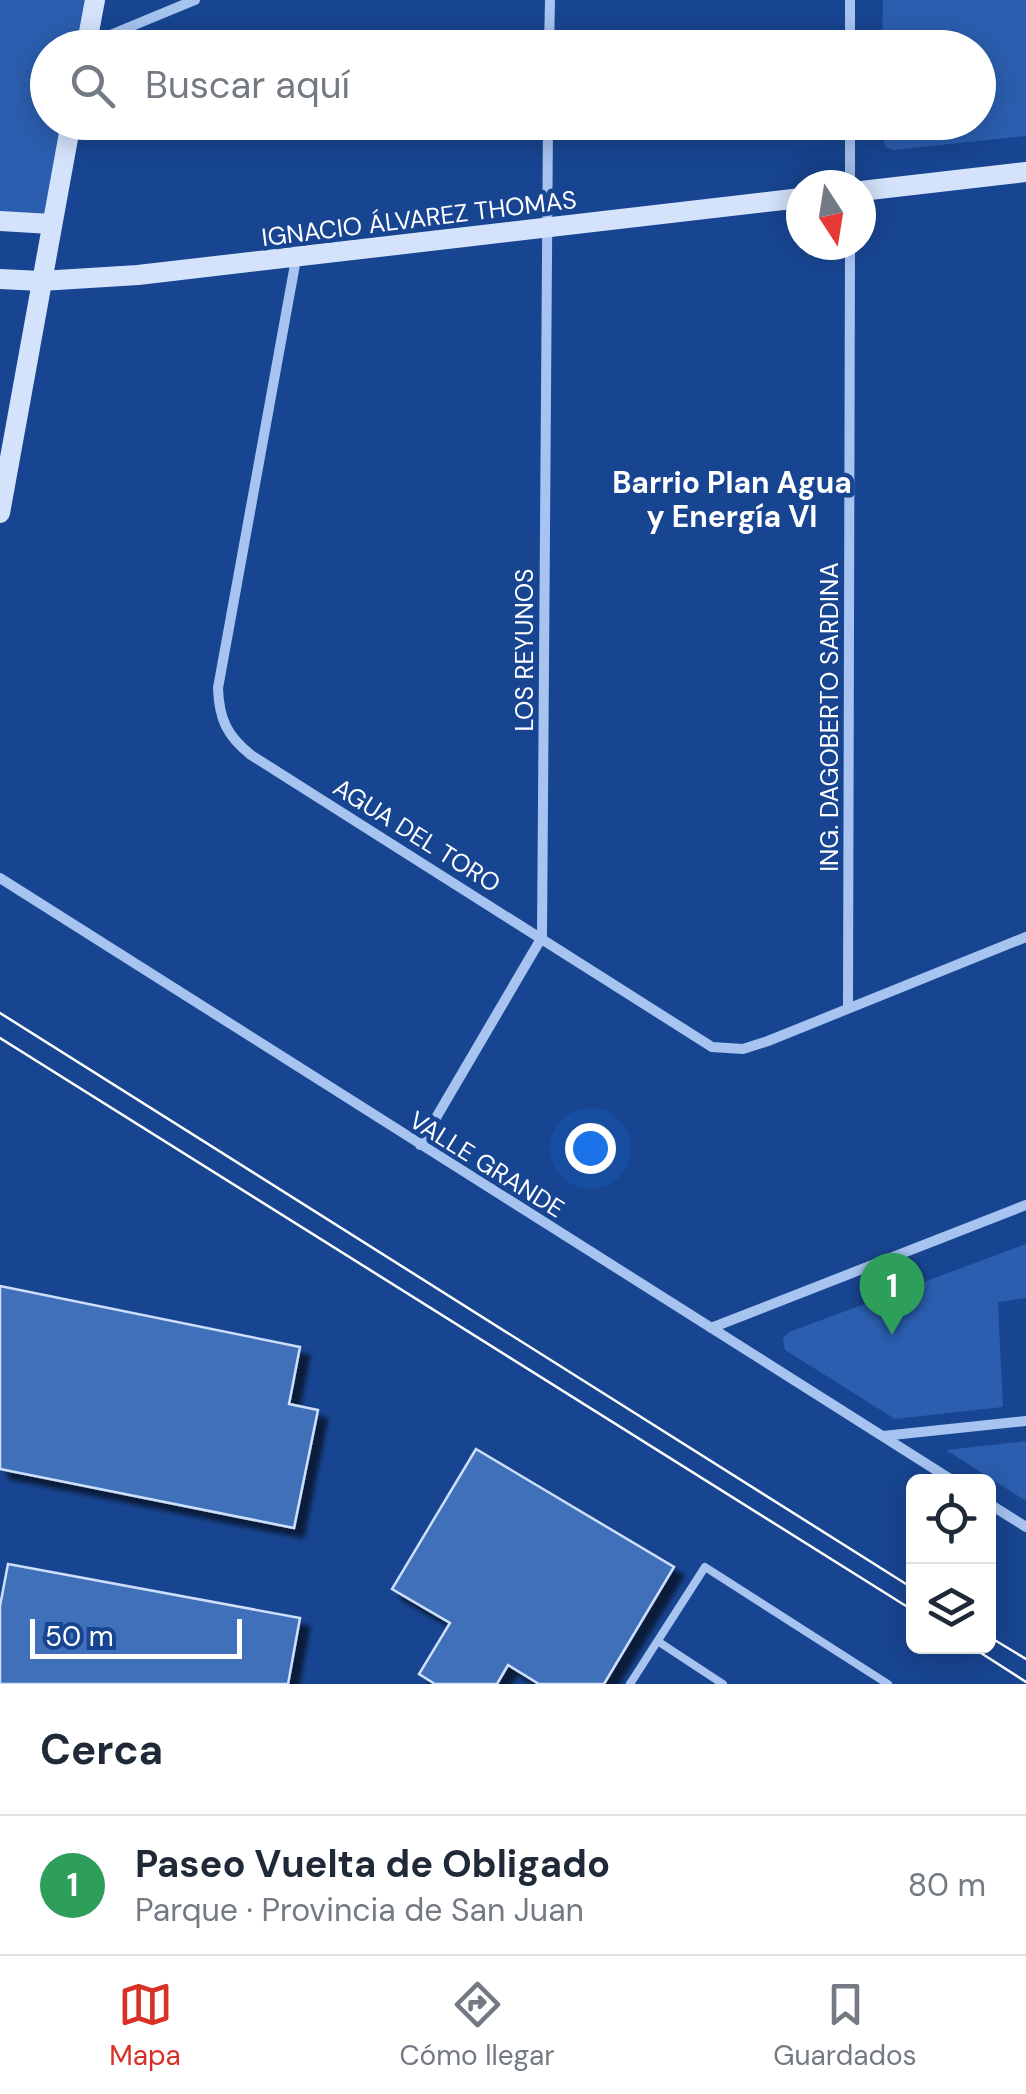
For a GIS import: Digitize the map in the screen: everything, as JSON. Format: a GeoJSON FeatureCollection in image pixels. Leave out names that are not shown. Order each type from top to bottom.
{"type":"FeatureCollection","features":[{"type":"Feature","properties":{"kind":"street"},"geometry":{"type":"LineString","coordinates":[[89,30],[95,0]]}},
{"type":"Feature","properties":{"kind":"street"},"geometry":{"type":"LineString","coordinates":[[124,30],[195,0]]}},
{"type":"Feature","properties":{"kind":"street"},"geometry":{"type":"LineString","coordinates":[[549,30],[550,0]]}},
{"type":"Feature","properties":{"kind":"street"},"geometry":{"type":"LineString","coordinates":[[850,0],[850,30]]}},
{"type":"Feature","properties":{"kind":"street"},"geometry":{"type":"LineString","coordinates":[[0,513],[67,140]]}},
{"type":"Feature","properties":{"kind":"street","name":"LOS REYUNOS"},"geometry":{"type":"LineString","coordinates":[[542,937],[548,140]]}},
{"type":"Feature","properties":{"kind":"street"},"geometry":{"type":"LineString","coordinates":[[850,140],[850,170]]}},
{"type":"Feature","properties":{"kind":"street"},"geometry":{"type":"LineString","coordinates":[[876,189],[1026,172]]}},
{"type":"Feature","properties":{"kind":"street","name":"IGNACIO ÁLVAREZ THOMAS"},"geometry":{"type":"LineString","coordinates":[[0,279],[42,281],[296,259],[786,200]]}},
{"type":"Feature","properties":{"kind":"street"},"geometry":{"type":"LineString","coordinates":[[0,220],[51,224]]}},
{"type":"Feature","properties":{"kind":"street","name":"AGUA DEL TORO"},"geometry":{"type":"LineString","coordinates":[[296,259],[218,688],[218,710],[234,742],[712,1047],[743,1048],[1026,936]]}},
{"type":"Feature","properties":{"kind":"street","name":"ING. DAGOBERTO SARDINA"},"geometry":{"type":"LineString","coordinates":[[848,1008],[850,260]]}},
{"type":"Feature","properties":{"kind":"street","name":"VALLE GRANDE"},"geometry":{"type":"LineString","coordinates":[[0,878],[942,1474]]}},
{"type":"Feature","properties":{"kind":"street"},"geometry":{"type":"LineString","coordinates":[[420,1145],[542,937]]}},
{"type":"Feature","properties":{"kind":"street"},"geometry":{"type":"LineString","coordinates":[[711,1328],[1026,1205]]}},
{"type":"Feature","properties":{"kind":"street"},"geometry":{"type":"LineString","coordinates":[[883,1436],[1026,1421]]}},
{"type":"Feature","properties":{"kind":"street"},"geometry":{"type":"LineString","coordinates":[[996,1508],[1026,1527]]}},
{"type":"Feature","properties":{"kind":"lane"},"geometry":{"type":"LineString","coordinates":[[630,1684],[705,1567],[888,1684]]}},
{"type":"Feature","properties":{"kind":"lane"},"geometry":{"type":"LineString","coordinates":[[660,1642],[723,1684]]}},
{"type":"Feature","properties":{"kind":"shaded area"},"geometry":{"type":"Polygon","coordinates":[[[0,0],[95,0],[89,30],[30,30],[30,140],[68,140],[51,224],[0,221],[0,0]]]}},
{"type":"Feature","properties":{"kind":"shaded area"},"geometry":{"type":"Polygon","coordinates":[[[883,0],[1026,0],[1026,136],[996,139],[996,30],[882,30],[883,0]]]}},
{"type":"Feature","properties":{"kind":"shaded area"},"geometry":{"type":"Polygon","coordinates":[[[884,140],[988,140],[894,150],[885,147],[884,140]]]}},
{"type":"Feature","properties":{"kind":"shaded area"},"geometry":{"type":"Polygon","coordinates":[[[1026,1244],[1026,1298],[998,1302],[1003,1407],[895,1419],[785,1350],[783,1338],[789,1332],[1026,1244]]]}},
{"type":"Feature","properties":{"kind":"shaded area"},"geometry":{"type":"Polygon","coordinates":[[[1026,1441],[1026,1501],[996,1482],[996,1474],[984,1474],[946,1450],[1026,1441]]]}},
{"type":"Feature","properties":{"kind":"building"},"geometry":{"type":"Polygon","coordinates":[[[0,1286],[300,1347],[289,1404],[318,1410],[294,1528],[0,1469],[0,1286]]]}},
{"type":"Feature","properties":{"kind":"building"},"geometry":{"type":"Polygon","coordinates":[[[476,1449],[674,1567],[604,1684],[539,1684],[508,1665],[497,1684],[435,1684],[419,1674],[450,1623],[392,1589],[476,1449]]]}},
{"type":"Feature","properties":{"kind":"building"},"geometry":{"type":"Polygon","coordinates":[[[8,1564],[300,1618],[288,1684],[0,1684],[0,1606],[8,1564]]]}},
{"type":"Feature","properties":{"kind":"tram line"},"geometry":{"type":"LineString","coordinates":[[0,1013],[906,1584]]}},
{"type":"Feature","properties":{"kind":"tram line"},"geometry":{"type":"LineString","coordinates":[[0,1038],[906,1606]]}},
{"type":"Feature","properties":{"kind":"tram line"},"geometry":{"type":"LineString","coordinates":[[996,1641],[1026,1659]]}},
{"type":"Feature","properties":{"kind":"tram line"},"geometry":{"type":"LineString","coordinates":[[982,1654],[1026,1682]]}},
{"type":"Feature","properties":{"kind":"place","name":"Paseo Vuelta de Obligado"},"geometry":{"type":"Point","coordinates":[892,1335]}},
{"type":"Feature","properties":{"kind":"district","name":"Barrio Plan Agua y Energía VI"},"geometry":{"type":"Point","coordinates":[732,500]}}]}
